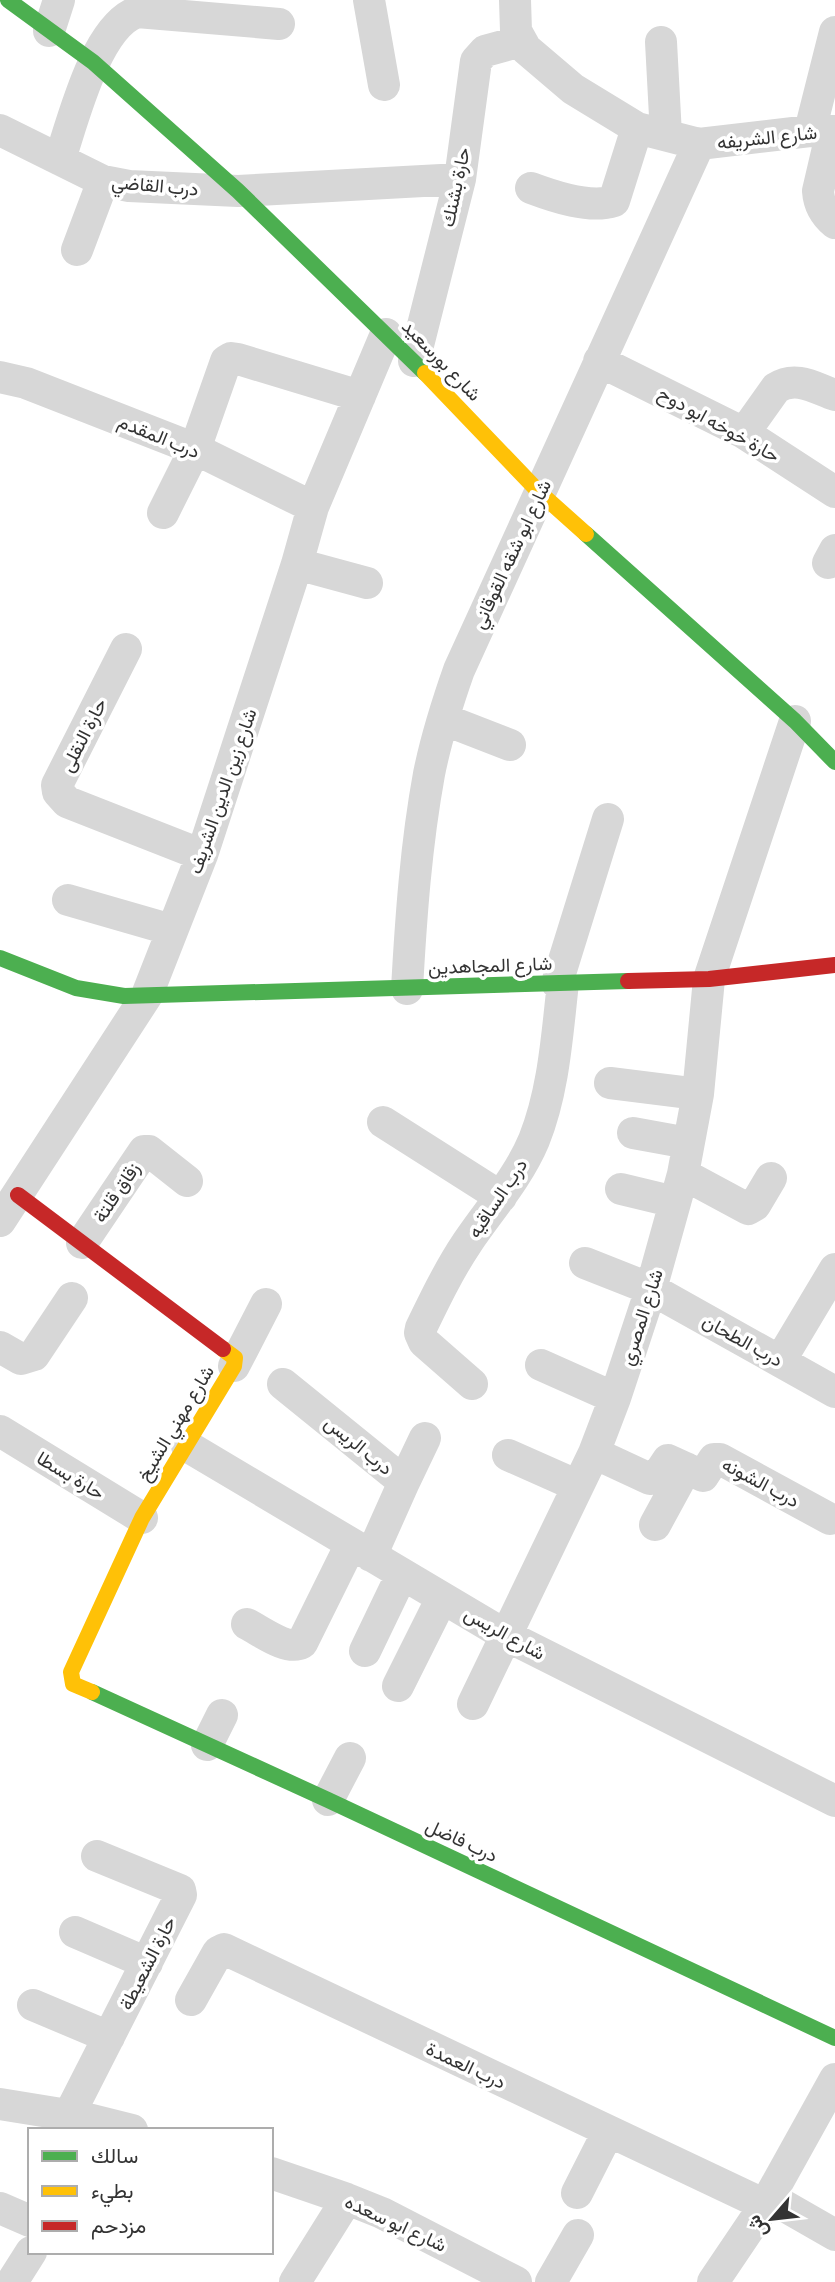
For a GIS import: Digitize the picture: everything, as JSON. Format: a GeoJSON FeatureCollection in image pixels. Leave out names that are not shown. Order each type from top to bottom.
{"type":"FeatureCollection","features":[{"type":"Feature","properties":{"kind":"street","name":"شارع بورسعيد"},"geometry":{"type":"LineString","coordinates":[[8,0],[93,62],[238,191],[414,360],[539,492],[795,721],[835,762]]}},
{"type":"Feature","properties":{"kind":"street"},"geometry":{"type":"LineString","coordinates":[[49,31],[59,0]]}},
{"type":"Feature","properties":{"kind":"street"},"geometry":{"type":"LineString","coordinates":[[369,0],[383,85]]}},
{"type":"Feature","properties":{"kind":"street"},"geometry":{"type":"LineString","coordinates":[[515,0],[514,22],[520,41],[573,89],[651,132],[699,144]]}},
{"type":"Feature","properties":{"kind":"street"},"geometry":{"type":"LineString","coordinates":[[60,159],[93,62],[126,16],[137,12],[279,24]]}},
{"type":"Feature","properties":{"kind":"street"},"geometry":{"type":"LineString","coordinates":[[835,32],[818,191],[824,212],[835,223]]}},
{"type":"Feature","properties":{"kind":"street","name":"حارة بشنك"},"geometry":{"type":"LineString","coordinates":[[414,360],[460,179],[475,61],[485,51],[520,41]]}},
{"type":"Feature","properties":{"kind":"street"},"geometry":{"type":"LineString","coordinates":[[531,188],[569,201],[614,201],[651,132],[661,43]]}},
{"type":"Feature","properties":{"kind":"street","name":"درب القاضي"},"geometry":{"type":"LineString","coordinates":[[0,130],[103,181],[129,186],[238,191],[460,179]]}},
{"type":"Feature","properties":{"kind":"street","name":"شارع الشريفه"},"geometry":{"type":"LineString","coordinates":[[699,144],[826,131]]}},
{"type":"Feature","properties":{"kind":"street","name":"شارع ابو شقه القوقاني"},"geometry":{"type":"LineString","coordinates":[[407,989],[418,844],[429,772],[443,719],[474,635],[699,144]]}},
{"type":"Feature","properties":{"kind":"street"},"geometry":{"type":"LineString","coordinates":[[77,250],[103,181]]}},
{"type":"Feature","properties":{"kind":"street","name":"شارع زين الدين الشريف"},"geometry":{"type":"LineString","coordinates":[[7,1204],[147,995],[202,855],[313,508],[386,334]]}},
{"type":"Feature","properties":{"kind":"street"},"geometry":{"type":"LineString","coordinates":[[163,513],[195,449],[222,366],[231,358],[360,396]]}},
{"type":"Feature","properties":{"kind":"street","name":"حارة خوخه ابو دوح"},"geometry":{"type":"LineString","coordinates":[[600,360],[744,433],[835,492]]}},
{"type":"Feature","properties":{"kind":"street","name":"درب المقدم"},"geometry":{"type":"LineString","coordinates":[[0,377],[26,383],[195,449],[313,508]]}},
{"type":"Feature","properties":{"kind":"street"},"geometry":{"type":"LineString","coordinates":[[744,433],[776,388],[783,384],[800,382],[835,395]]}},
{"type":"Feature","properties":{"kind":"street"},"geometry":{"type":"LineString","coordinates":[[297,564],[367,583]]}},
{"type":"Feature","properties":{"kind":"street","name":"حارة النقلى"},"geometry":{"type":"LineString","coordinates":[[126,649],[57,785],[58,792],[67,802],[202,855]]}},
{"type":"Feature","properties":{"kind":"street"},"geometry":{"type":"LineString","coordinates":[[443,719],[510,745]]}},
{"type":"Feature","properties":{"kind":"street","name":"شارع المصري"},"geometry":{"type":"LineString","coordinates":[[473,1704],[594,1453],[651,1289],[679,1188],[698,1094],[709,979],[795,721]]}},
{"type":"Feature","properties":{"kind":"street","name":"درب الساقيه"},"geometry":{"type":"LineString","coordinates":[[404,1359],[443,1282],[466,1244],[518,1171],[533,1141],[545,1109],[552,1076],[560,983],[607,819]]}},
{"type":"Feature","properties":{"kind":"street"},"geometry":{"type":"LineString","coordinates":[[68,900],[173,930]]}},
{"type":"Feature","properties":{"kind":"street","name":"شارع المجاهدين"},"geometry":{"type":"LineString","coordinates":[[0,958],[76,989],[99,995],[709,979],[835,965]]}},
{"type":"Feature","properties":{"kind":"street"},"geometry":{"type":"LineString","coordinates":[[610,1083],[698,1094]]}},
{"type":"Feature","properties":{"kind":"street"},"geometry":{"type":"LineString","coordinates":[[383,1122],[501,1197]]}},
{"type":"Feature","properties":{"kind":"street"},"geometry":{"type":"LineString","coordinates":[[633,1133],[688,1143]]}},
{"type":"Feature","properties":{"kind":"street","name":"زقاق قلتة"},"geometry":{"type":"LineString","coordinates":[[82,1243],[144,1151],[149,1151],[187,1181]]}},
{"type":"Feature","properties":{"kind":"street"},"geometry":{"type":"LineString","coordinates":[[621,1189],[679,1188],[748,1209],[755,1205],[771,1178]]}},
{"type":"Feature","properties":{"kind":"street","name":"شارع مهني الشيخ"},"geometry":{"type":"LineString","coordinates":[[7,1204],[82,1243],[235,1358],[234,1366],[142,1518],[71,1672],[72,1680]]}},
{"type":"Feature","properties":{"kind":"street","name":"درب الطحان"},"geometry":{"type":"LineString","coordinates":[[584,1264],[651,1289],[835,1392]]}},
{"type":"Feature","properties":{"kind":"street"},"geometry":{"type":"LineString","coordinates":[[780,1361],[835,1269]]}},
{"type":"Feature","properties":{"kind":"street"},"geometry":{"type":"LineString","coordinates":[[0,1347],[21,1359],[34,1355],[72,1298]]}},
{"type":"Feature","properties":{"kind":"street"},"geometry":{"type":"LineString","coordinates":[[234,1366],[266,1304]]}},
{"type":"Feature","properties":{"kind":"street"},"geometry":{"type":"LineString","coordinates":[[421,1328],[424,1342],[472,1384]]}},
{"type":"Feature","properties":{"kind":"street"},"geometry":{"type":"LineString","coordinates":[[541,1365],[615,1398]]}},
{"type":"Feature","properties":{"kind":"street","name":"درب الريس"},"geometry":{"type":"LineString","coordinates":[[247,1624],[289,1645],[298,1646],[302,1643],[404,1482],[284,1384]]}},
{"type":"Feature","properties":{"kind":"street","name":"حارة بسطا"},"geometry":{"type":"LineString","coordinates":[[0,1432],[142,1518]]}},
{"type":"Feature","properties":{"kind":"street"},"geometry":{"type":"LineString","coordinates":[[404,1482],[425,1437]]}},
{"type":"Feature","properties":{"kind":"street","name":"شارع الريس"},"geometry":{"type":"LineString","coordinates":[[187,1446],[505,1635],[835,1801]]}},
{"type":"Feature","properties":{"kind":"street","name":"درب الشونه"},"geometry":{"type":"LineString","coordinates":[[594,1453],[650,1479],[656,1478],[668,1460],[703,1476],[714,1459],[720,1459],[830,1519]]}},
{"type":"Feature","properties":{"kind":"street"},"geometry":{"type":"LineString","coordinates":[[508,1455],[578,1486]]}},
{"type":"Feature","properties":{"kind":"street"},"geometry":{"type":"LineString","coordinates":[[655,1525],[686,1468]]}},
{"type":"Feature","properties":{"kind":"street"},"geometry":{"type":"LineString","coordinates":[[365,1651],[402,1574]]}},
{"type":"Feature","properties":{"kind":"street"},"geometry":{"type":"LineString","coordinates":[[398,1686],[442,1598]]}},
{"type":"Feature","properties":{"kind":"street","name":"درب فاضل"},"geometry":{"type":"LineString","coordinates":[[72,1680],[76,1686],[328,1800],[835,2038]]}},
{"type":"Feature","properties":{"kind":"street"},"geometry":{"type":"LineString","coordinates":[[207,1745],[222,1715]]}},
{"type":"Feature","properties":{"kind":"street"},"geometry":{"type":"LineString","coordinates":[[328,1800],[350,1758]]}},
{"type":"Feature","properties":{"kind":"street","name":"حارة الشعيطة"},"geometry":{"type":"LineString","coordinates":[[87,2122],[109,2037],[181,1892],[97,1856]]}},
{"type":"Feature","properties":{"kind":"street"},"geometry":{"type":"LineString","coordinates":[[75,1932],[147,1963]]}},
{"type":"Feature","properties":{"kind":"street","name":"درب العمدة"},"geometry":{"type":"LineString","coordinates":[[191,2000],[218,1952],[224,1949],[608,2132],[767,2201],[835,2235]]}},
{"type":"Feature","properties":{"kind":"street"},"geometry":{"type":"LineString","coordinates":[[33,2005],[109,2037]]}},
{"type":"Feature","properties":{"kind":"street"},"geometry":{"type":"LineString","coordinates":[[713,2282],[767,2201],[835,2079]]}},
{"type":"Feature","properties":{"kind":"street"},"geometry":{"type":"LineString","coordinates":[[0,2104],[121,2128]]}},
{"type":"Feature","properties":{"kind":"street"},"geometry":{"type":"LineString","coordinates":[[577,2193],[608,2132]]}},
{"type":"Feature","properties":{"kind":"street","name":"شارع ابو سعده"},"geometry":{"type":"LineString","coordinates":[[273,2174],[347,2199],[516,2282]]}},
{"type":"Feature","properties":{"kind":"street"},"geometry":{"type":"LineString","coordinates":[[295,2282],[347,2199]]}},
{"type":"Feature","properties":{"kind":"street"},"geometry":{"type":"LineString","coordinates":[[0,2208],[28,2220]]}},
{"type":"Feature","properties":{"kind":"street"},"geometry":{"type":"LineString","coordinates":[[551,2282],[578,2235]]}},
{"type":"Feature","properties":{"kind":"street"},"geometry":{"type":"LineString","coordinates":[[12,2282],[31,2254]]}},
{"type":"Feature","properties":{"kind":"traffic: fast"},"geometry":{"type":"LineString","coordinates":[[8,0],[93,62],[238,191],[425,373]]}},
{"type":"Feature","properties":{"kind":"traffic: fast"},"geometry":{"type":"LineString","coordinates":[[586,534],[795,721],[835,762]]}},
{"type":"Feature","properties":{"kind":"traffic: fast"},"geometry":{"type":"LineString","coordinates":[[0,958],[76,988],[124,996],[628,981]]}},
{"type":"Feature","properties":{"kind":"traffic: fast"},"geometry":{"type":"LineString","coordinates":[[92,1692],[835,2038]]}},
{"type":"Feature","properties":{"kind":"traffic: slow"},"geometry":{"type":"LineString","coordinates":[[425,373],[539,492],[586,534]]}},
{"type":"Feature","properties":{"kind":"traffic: slow"},"geometry":{"type":"LineString","coordinates":[[92,1692],[73,1684],[71,1672],[142,1518],[234,1366],[235,1358],[223,1349]]}},
{"type":"Feature","properties":{"kind":"traffic: jam"},"geometry":{"type":"LineString","coordinates":[[628,981],[709,979],[835,965]]}},
{"type":"Feature","properties":{"kind":"traffic: jam"},"geometry":{"type":"LineString","coordinates":[[18,1195],[223,1349]]}}]}
